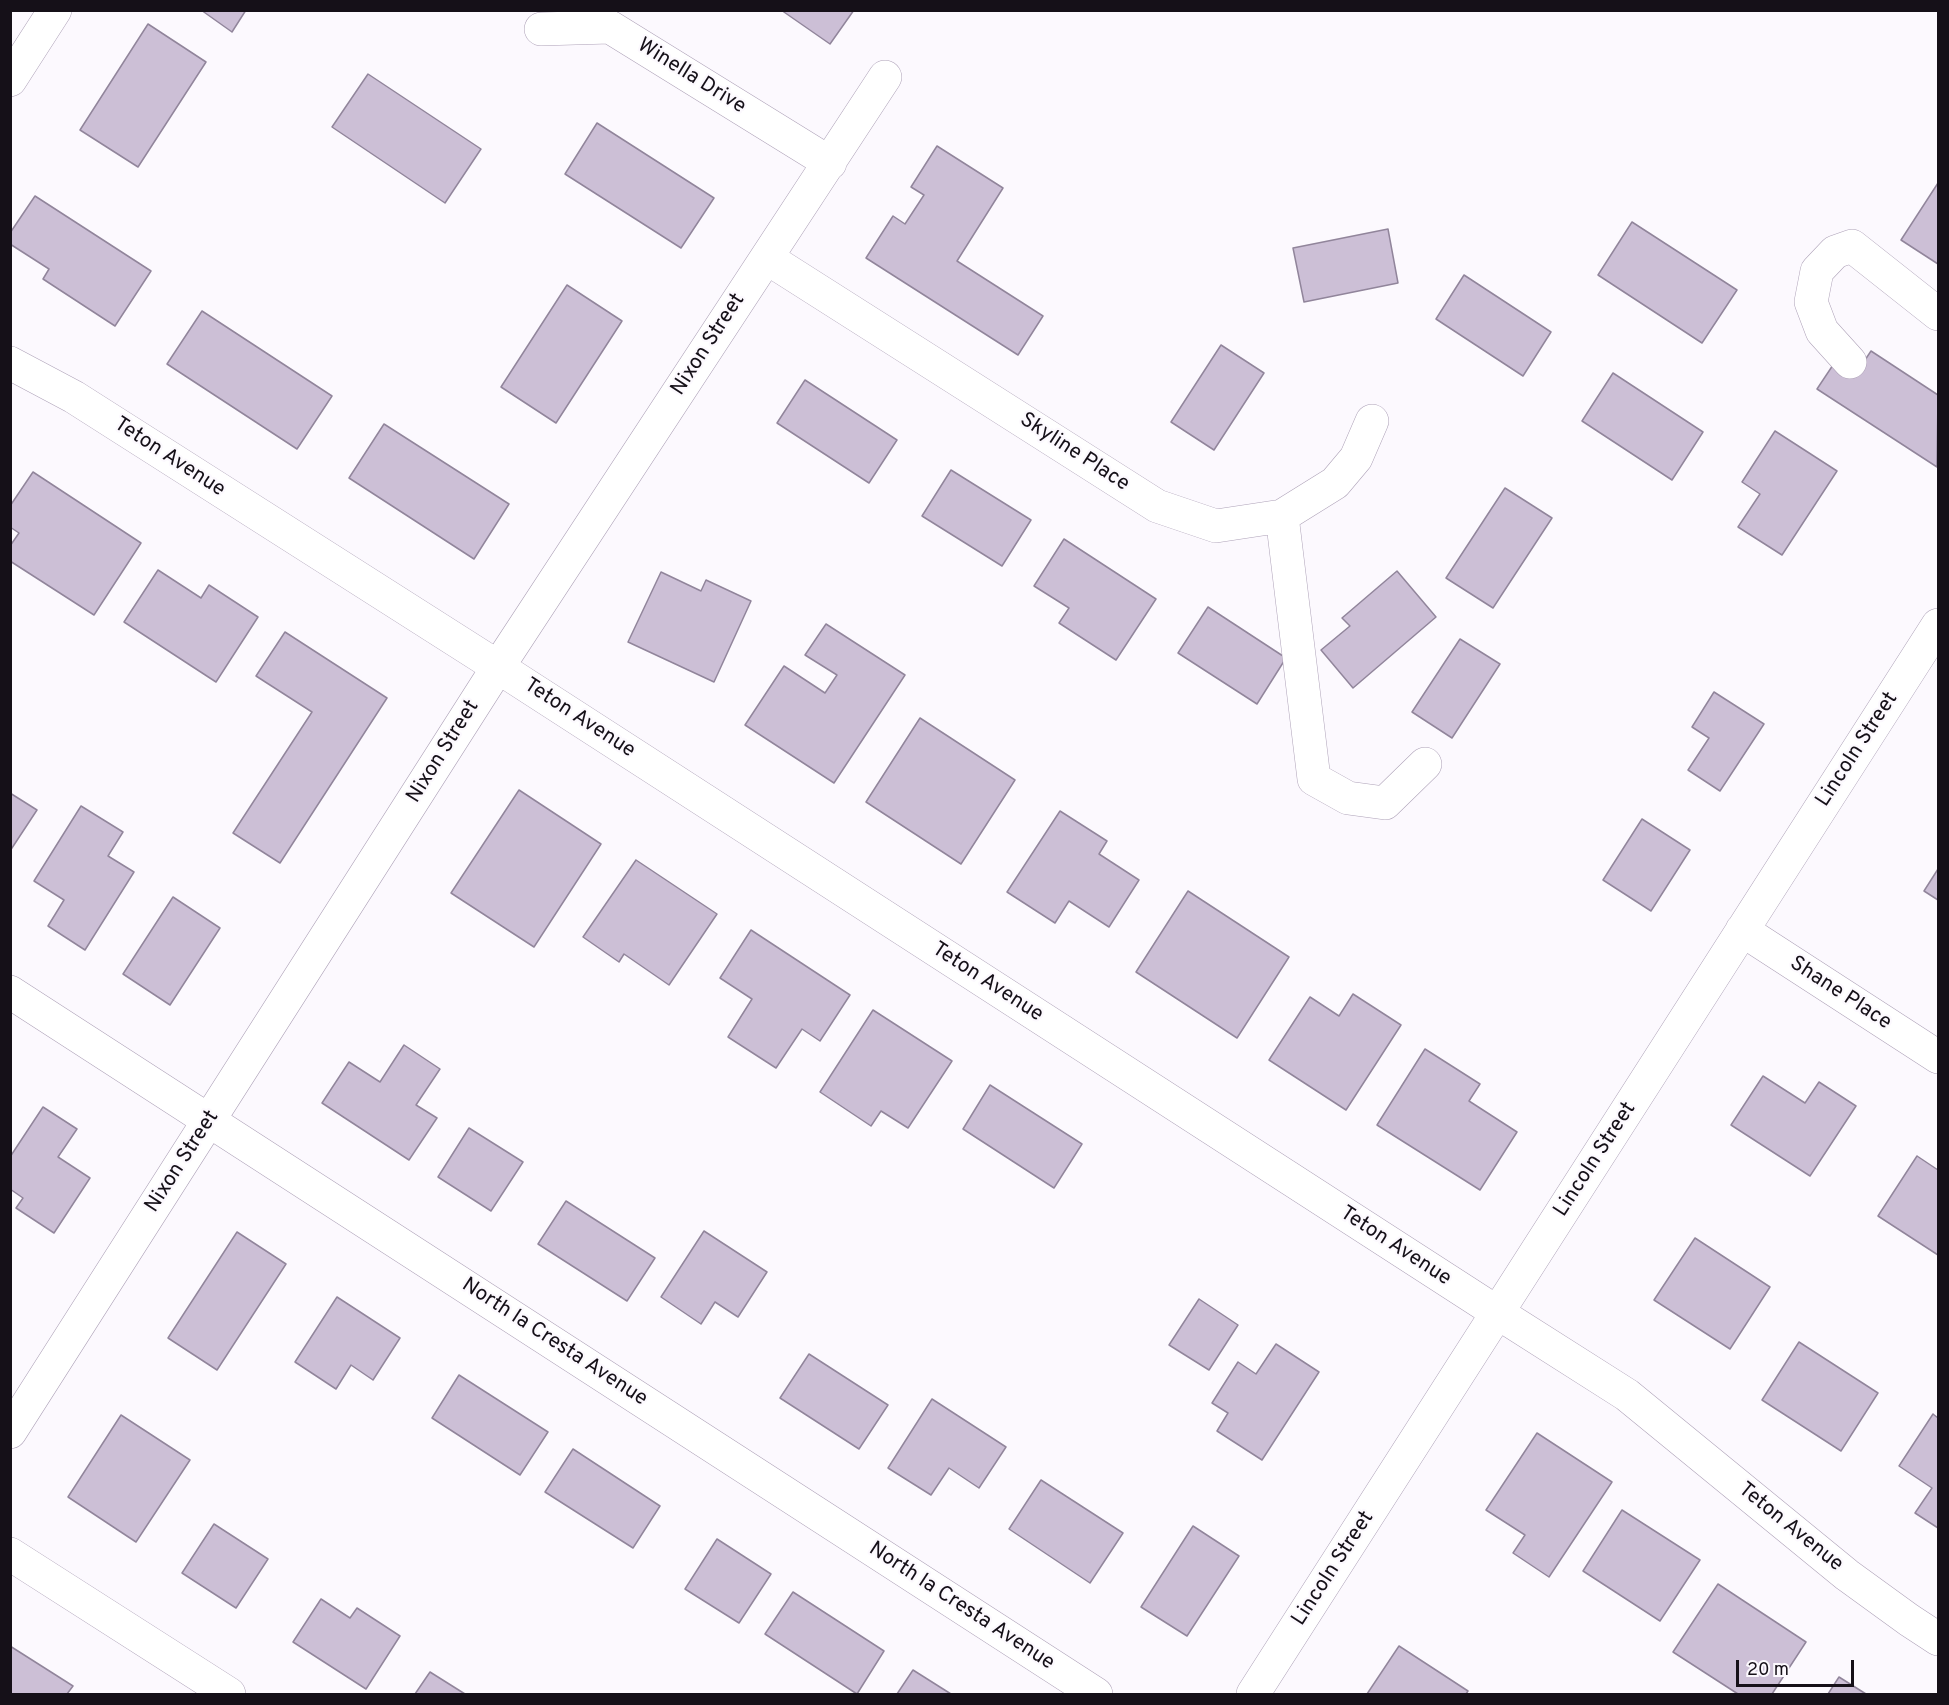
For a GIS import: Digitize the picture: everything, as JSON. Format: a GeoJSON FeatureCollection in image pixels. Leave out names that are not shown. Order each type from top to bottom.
{"type":"FeatureCollection","features":[{"type":"Feature","properties":{"kind":"street"},"geometry":{"type":"LineString","coordinates":[[10,80],[55,10]]}},
{"type":"Feature","properties":{"kind":"street","name":"Winella Drive"},"geometry":{"type":"LineString","coordinates":[[541,29],[610,27],[830,163]]}},
{"type":"Feature","properties":{"kind":"street","name":"Nixon Street"},"geometry":{"type":"LineString","coordinates":[[10,1432],[498,667],[885,77]]}},
{"type":"Feature","properties":{"kind":"street"},"geometry":{"type":"LineString","coordinates":[[1850,362],[1822,331],[1811,302],[1817,271],[1834,252],[1852,246],[1938,314]]}},
{"type":"Feature","properties":{"kind":"street","name":"Skyline Place"},"geometry":{"type":"LineString","coordinates":[[767,258],[1156,506],[1216,526],[1282,516],[1335,483],[1356,458],[1372,421]]}},
{"type":"Feature","properties":{"kind":"street","name":"Teton Avenue"},"geometry":{"type":"LineString","coordinates":[[10,363],[74,397],[498,667],[1498,1314],[1627,1395],[1847,1575],[1938,1639]]}},
{"type":"Feature","properties":{"kind":"street"},"geometry":{"type":"LineString","coordinates":[[1282,516],[1314,779],[1348,798],[1385,803],[1425,764]]}},
{"type":"Feature","properties":{"kind":"street","name":"Lincoln Street"},"geometry":{"type":"LineString","coordinates":[[1253,1695],[1938,625]]}},
{"type":"Feature","properties":{"kind":"street","name":"Shane Place"},"geometry":{"type":"LineString","coordinates":[[1742,930],[1938,1057]]}},
{"type":"Feature","properties":{"kind":"street","name":"North la Cresta Avenue"},"geometry":{"type":"LineString","coordinates":[[10,992],[1096,1695]]}},
{"type":"Feature","properties":{"kind":"street"},"geometry":{"type":"LineString","coordinates":[[10,1554],[229,1695]]}},
{"type":"Feature","properties":{"kind":"building"},"geometry":{"type":"Polygon","coordinates":[[[201,10],[246,10],[232,32],[201,10]]]}},
{"type":"Feature","properties":{"kind":"building"},"geometry":{"type":"Polygon","coordinates":[[[781,10],[854,10],[830,44],[781,10]]]}},
{"type":"Feature","properties":{"kind":"building"},"geometry":{"type":"Polygon","coordinates":[[[148,24],[206,62],[138,167],[80,130],[148,24]]]}},
{"type":"Feature","properties":{"kind":"building"},"geometry":{"type":"Polygon","coordinates":[[[368,74],[481,149],[445,203],[332,127],[368,74]]]}},
{"type":"Feature","properties":{"kind":"building"},"geometry":{"type":"Polygon","coordinates":[[[597,123],[714,198],[681,248],[565,174],[597,123]]]}},
{"type":"Feature","properties":{"kind":"building"},"geometry":{"type":"Polygon","coordinates":[[[937,146],[1003,188],[957,261],[1043,316],[1018,355],[866,258],[893,216],[905,224],[924,195],[911,187],[937,146]]]}},
{"type":"Feature","properties":{"kind":"building"},"geometry":{"type":"Polygon","coordinates":[[[1938,183],[1938,264],[1901,240],[1938,183]]]}},
{"type":"Feature","properties":{"kind":"building"},"geometry":{"type":"Polygon","coordinates":[[[35,196],[151,271],[115,326],[43,279],[49,269],[10,244],[10,233],[35,196]]]}},
{"type":"Feature","properties":{"kind":"building"},"geometry":{"type":"Polygon","coordinates":[[[1632,222],[1737,290],[1702,343],[1598,275],[1632,222]]]}},
{"type":"Feature","properties":{"kind":"building"},"geometry":{"type":"Polygon","coordinates":[[[1388,229],[1398,283],[1304,302],[1293,248],[1388,229]]]}},
{"type":"Feature","properties":{"kind":"building"},"geometry":{"type":"Polygon","coordinates":[[[1464,275],[1551,332],[1523,376],[1436,319],[1464,275]]]}},
{"type":"Feature","properties":{"kind":"building"},"geometry":{"type":"Polygon","coordinates":[[[567,285],[622,321],[556,423],[501,387],[567,285]]]}},
{"type":"Feature","properties":{"kind":"building"},"geometry":{"type":"Polygon","coordinates":[[[202,311],[332,396],[297,449],[167,364],[202,311]]]}},
{"type":"Feature","properties":{"kind":"building"},"geometry":{"type":"Polygon","coordinates":[[[1221,345],[1264,373],[1214,450],[1171,422],[1221,345]]]}},
{"type":"Feature","properties":{"kind":"building"},"geometry":{"type":"Polygon","coordinates":[[[1871,351],[1938,395],[1937,467],[1817,389],[1835,362],[1855,375],[1871,351]]]}},
{"type":"Feature","properties":{"kind":"building"},"geometry":{"type":"Polygon","coordinates":[[[1613,373],[1703,432],[1672,480],[1582,421],[1613,373]]]}},
{"type":"Feature","properties":{"kind":"building"},"geometry":{"type":"Polygon","coordinates":[[[805,380],[897,440],[869,483],[777,423],[805,380]]]}},
{"type":"Feature","properties":{"kind":"building"},"geometry":{"type":"Polygon","coordinates":[[[384,424],[509,504],[474,559],[349,478],[384,424]]]}},
{"type":"Feature","properties":{"kind":"building"},"geometry":{"type":"Polygon","coordinates":[[[1775,431],[1837,471],[1782,555],[1738,527],[1760,494],[1742,482],[1775,431]]]}},
{"type":"Feature","properties":{"kind":"building"},"geometry":{"type":"Polygon","coordinates":[[[951,470],[1031,520],[1002,566],[922,516],[951,470]]]}},
{"type":"Feature","properties":{"kind":"building"},"geometry":{"type":"Polygon","coordinates":[[[33,472],[141,543],[94,615],[10,561],[10,546],[19,533],[10,527],[10,506],[33,472]]]}},
{"type":"Feature","properties":{"kind":"building"},"geometry":{"type":"Polygon","coordinates":[[[1505,488],[1552,518],[1493,608],[1446,578],[1505,488]]]}},
{"type":"Feature","properties":{"kind":"building"},"geometry":{"type":"Polygon","coordinates":[[[1064,539],[1156,599],[1116,660],[1059,623],[1069,608],[1034,586],[1064,539]]]}},
{"type":"Feature","properties":{"kind":"building"},"geometry":{"type":"Polygon","coordinates":[[[158,570],[201,598],[209,585],[258,617],[216,682],[124,622],[158,570]]]}},
{"type":"Feature","properties":{"kind":"building"},"geometry":{"type":"Polygon","coordinates":[[[1397,571],[1436,617],[1353,688],[1321,650],[1350,626],[1342,618],[1397,571]]]}},
{"type":"Feature","properties":{"kind":"building"},"geometry":{"type":"Polygon","coordinates":[[[661,572],[701,591],[706,580],[751,601],[714,682],[628,642],[661,572]]]}},
{"type":"Feature","properties":{"kind":"building"},"geometry":{"type":"Polygon","coordinates":[[[1208,607],[1286,658],[1257,704],[1178,653],[1208,607]]]}},
{"type":"Feature","properties":{"kind":"building"},"geometry":{"type":"Polygon","coordinates":[[[826,624],[905,675],[834,783],[745,725],[784,666],[825,693],[837,675],[805,655],[826,624]]]}},
{"type":"Feature","properties":{"kind":"building"},"geometry":{"type":"Polygon","coordinates":[[[285,632],[387,698],[280,863],[233,833],[312,712],[256,676],[285,632]]]}},
{"type":"Feature","properties":{"kind":"building"},"geometry":{"type":"Polygon","coordinates":[[[1460,639],[1500,664],[1452,738],[1412,712],[1460,639]]]}},
{"type":"Feature","properties":{"kind":"building"},"geometry":{"type":"Polygon","coordinates":[[[1714,692],[1764,724],[1720,791],[1688,770],[1709,738],[1692,727],[1714,692]]]}},
{"type":"Feature","properties":{"kind":"building"},"geometry":{"type":"Polygon","coordinates":[[[920,718],[1015,780],[961,864],[866,802],[920,718]]]}},
{"type":"Feature","properties":{"kind":"building"},"geometry":{"type":"Polygon","coordinates":[[[519,790],[601,844],[534,947],[451,893],[519,790]]]}},
{"type":"Feature","properties":{"kind":"building"},"geometry":{"type":"Polygon","coordinates":[[[10,793],[37,810],[10,851],[10,793]]]}},
{"type":"Feature","properties":{"kind":"building"},"geometry":{"type":"Polygon","coordinates":[[[81,806],[123,832],[108,856],[134,872],[85,950],[48,926],[64,900],[34,881],[81,806]]]}},
{"type":"Feature","properties":{"kind":"building"},"geometry":{"type":"Polygon","coordinates":[[[1060,811],[1107,841],[1099,854],[1139,880],[1109,927],[1069,901],[1055,923],[1007,892],[1060,811]]]}},
{"type":"Feature","properties":{"kind":"building"},"geometry":{"type":"Polygon","coordinates":[[[1642,819],[1690,850],[1651,911],[1603,880],[1642,819]]]}},
{"type":"Feature","properties":{"kind":"building"},"geometry":{"type":"Polygon","coordinates":[[[636,860],[717,914],[669,985],[624,954],[619,962],[583,937],[636,860]]]}},
{"type":"Feature","properties":{"kind":"building"},"geometry":{"type":"Polygon","coordinates":[[[1938,869],[1938,900],[1924,891],[1938,869]]]}},
{"type":"Feature","properties":{"kind":"building"},"geometry":{"type":"Polygon","coordinates":[[[1188,891],[1289,957],[1237,1038],[1136,972],[1188,891]]]}},
{"type":"Feature","properties":{"kind":"building"},"geometry":{"type":"Polygon","coordinates":[[[173,897],[220,928],[170,1005],[123,974],[173,897]]]}},
{"type":"Feature","properties":{"kind":"building"},"geometry":{"type":"Polygon","coordinates":[[[751,930],[850,995],[820,1041],[802,1029],[776,1068],[728,1037],[752,999],[720,978],[751,930]]]}},
{"type":"Feature","properties":{"kind":"building"},"geometry":{"type":"Polygon","coordinates":[[[1353,994],[1401,1025],[1346,1110],[1269,1060],[1310,997],[1339,1016],[1353,994]]]}},
{"type":"Feature","properties":{"kind":"building"},"geometry":{"type":"Polygon","coordinates":[[[873,1010],[952,1061],[908,1128],[881,1111],[871,1126],[820,1092],[873,1010]]]}},
{"type":"Feature","properties":{"kind":"building"},"geometry":{"type":"Polygon","coordinates":[[[404,1045],[440,1069],[416,1105],[437,1118],[409,1160],[322,1103],[349,1062],[380,1082],[404,1045]]]}},
{"type":"Feature","properties":{"kind":"building"},"geometry":{"type":"Polygon","coordinates":[[[1425,1049],[1480,1084],[1469,1101],[1517,1132],[1480,1190],[1377,1125],[1425,1049]]]}},
{"type":"Feature","properties":{"kind":"building"},"geometry":{"type":"Polygon","coordinates":[[[1763,1076],[1805,1103],[1819,1082],[1856,1106],[1810,1176],[1731,1125],[1763,1076]]]}},
{"type":"Feature","properties":{"kind":"building"},"geometry":{"type":"Polygon","coordinates":[[[990,1085],[1082,1144],[1054,1188],[963,1129],[990,1085]]]}},
{"type":"Feature","properties":{"kind":"building"},"geometry":{"type":"Polygon","coordinates":[[[43,1107],[77,1129],[58,1157],[90,1178],[54,1233],[16,1208],[23,1198],[10,1189],[10,1157],[43,1107]]]}},
{"type":"Feature","properties":{"kind":"building"},"geometry":{"type":"Polygon","coordinates":[[[469,1128],[523,1162],[491,1211],[438,1177],[469,1128]]]}},
{"type":"Feature","properties":{"kind":"building"},"geometry":{"type":"Polygon","coordinates":[[[1917,1156],[1938,1170],[1938,1255],[1878,1216],[1917,1156]]]}},
{"type":"Feature","properties":{"kind":"building"},"geometry":{"type":"Polygon","coordinates":[[[566,1201],[655,1258],[627,1301],[538,1244],[566,1201]]]}},
{"type":"Feature","properties":{"kind":"building"},"geometry":{"type":"Polygon","coordinates":[[[704,1231],[767,1272],[738,1317],[715,1302],[701,1324],[661,1297],[704,1231]]]}},
{"type":"Feature","properties":{"kind":"building"},"geometry":{"type":"Polygon","coordinates":[[[237,1232],[286,1264],[217,1370],[168,1338],[237,1232]]]}},
{"type":"Feature","properties":{"kind":"building"},"geometry":{"type":"Polygon","coordinates":[[[1695,1238],[1770,1287],[1730,1349],[1654,1300],[1695,1238]]]}},
{"type":"Feature","properties":{"kind":"building"},"geometry":{"type":"Polygon","coordinates":[[[337,1297],[400,1338],[373,1380],[351,1365],[336,1389],[295,1362],[337,1297]]]}},
{"type":"Feature","properties":{"kind":"building"},"geometry":{"type":"Polygon","coordinates":[[[1199,1299],[1238,1325],[1209,1370],[1169,1345],[1199,1299]]]}},
{"type":"Feature","properties":{"kind":"building"},"geometry":{"type":"Polygon","coordinates":[[[1799,1342],[1878,1393],[1841,1451],[1762,1400],[1799,1342]]]}},
{"type":"Feature","properties":{"kind":"building"},"geometry":{"type":"Polygon","coordinates":[[[1276,1344],[1319,1372],[1262,1460],[1217,1431],[1228,1413],[1212,1403],[1238,1362],[1256,1374],[1276,1344]]]}},
{"type":"Feature","properties":{"kind":"building"},"geometry":{"type":"Polygon","coordinates":[[[809,1354],[888,1405],[859,1449],[780,1398],[809,1354]]]}},
{"type":"Feature","properties":{"kind":"building"},"geometry":{"type":"Polygon","coordinates":[[[459,1375],[548,1432],[520,1475],[432,1418],[459,1375]]]}},
{"type":"Feature","properties":{"kind":"building"},"geometry":{"type":"Polygon","coordinates":[[[932,1399],[1006,1447],[979,1488],[949,1468],[931,1495],[888,1468],[932,1399]]]}},
{"type":"Feature","properties":{"kind":"building"},"geometry":{"type":"Polygon","coordinates":[[[1933,1414],[1938,1418],[1938,1528],[1915,1513],[1932,1488],[1899,1466],[1933,1414]]]}},
{"type":"Feature","properties":{"kind":"building"},"geometry":{"type":"Polygon","coordinates":[[[121,1415],[190,1460],[136,1542],[68,1497],[121,1415]]]}},
{"type":"Feature","properties":{"kind":"building"},"geometry":{"type":"Polygon","coordinates":[[[1537,1433],[1612,1482],[1549,1577],[1513,1553],[1525,1535],[1486,1510],[1537,1433]]]}},
{"type":"Feature","properties":{"kind":"building"},"geometry":{"type":"Polygon","coordinates":[[[573,1449],[660,1506],[633,1548],[545,1492],[573,1449]]]}},
{"type":"Feature","properties":{"kind":"building"},"geometry":{"type":"Polygon","coordinates":[[[1041,1480],[1123,1533],[1090,1583],[1009,1529],[1041,1480]]]}},
{"type":"Feature","properties":{"kind":"building"},"geometry":{"type":"Polygon","coordinates":[[[1622,1510],[1700,1560],[1660,1621],[1583,1571],[1622,1510]]]}},
{"type":"Feature","properties":{"kind":"building"},"geometry":{"type":"Polygon","coordinates":[[[214,1524],[268,1559],[236,1608],[182,1573],[214,1524]]]}},
{"type":"Feature","properties":{"kind":"building"},"geometry":{"type":"Polygon","coordinates":[[[1193,1526],[1239,1556],[1187,1636],[1141,1607],[1193,1526]]]}},
{"type":"Feature","properties":{"kind":"building"},"geometry":{"type":"Polygon","coordinates":[[[717,1539],[771,1574],[739,1623],[685,1589],[717,1539]]]}},
{"type":"Feature","properties":{"kind":"building"},"geometry":{"type":"Polygon","coordinates":[[[1718,1584],[1806,1642],[1772,1694],[1738,1694],[1673,1652],[1718,1584]]]}},
{"type":"Feature","properties":{"kind":"building"},"geometry":{"type":"Polygon","coordinates":[[[793,1592],[884,1651],[857,1694],[765,1634],[793,1592]]]}},
{"type":"Feature","properties":{"kind":"building"},"geometry":{"type":"Polygon","coordinates":[[[321,1599],[350,1618],[357,1608],[400,1636],[366,1689],[293,1642],[321,1599]]]}},
{"type":"Feature","properties":{"kind":"building"},"geometry":{"type":"Polygon","coordinates":[[[10,1646],[73,1686],[67,1694],[10,1694],[10,1646]]]}},
{"type":"Feature","properties":{"kind":"building"},"geometry":{"type":"Polygon","coordinates":[[[1399,1646],[1468,1691],[1466,1694],[1367,1694],[1399,1646]]]}},
{"type":"Feature","properties":{"kind":"building"},"geometry":{"type":"Polygon","coordinates":[[[913,1670],[951,1694],[897,1694],[913,1670]]]}},
{"type":"Feature","properties":{"kind":"building"},"geometry":{"type":"Polygon","coordinates":[[[430,1672],[465,1694],[415,1694],[430,1672]]]}},
{"type":"Feature","properties":{"kind":"building"},"geometry":{"type":"Polygon","coordinates":[[[1839,1677],[1866,1694],[1828,1694],[1839,1677]]]}}]}
